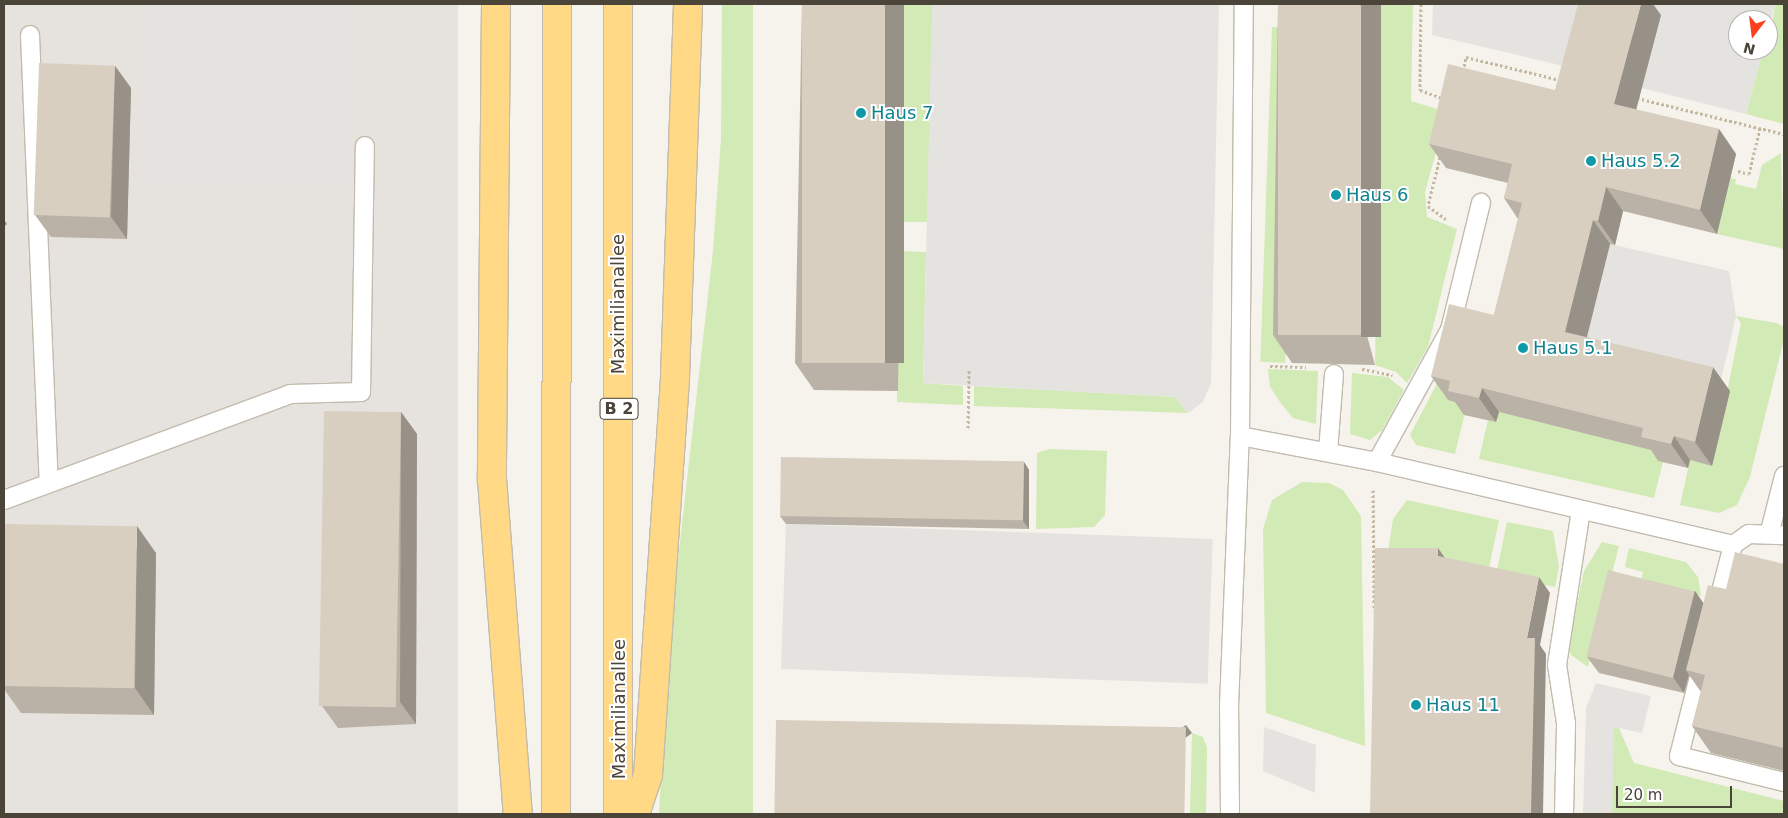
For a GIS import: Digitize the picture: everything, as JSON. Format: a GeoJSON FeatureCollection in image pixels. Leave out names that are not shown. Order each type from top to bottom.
{"type":"FeatureCollection","features":[{"type":"Feature","properties":{"kind":"highway"},"geometry":{"type":"LineString","coordinates":[[496,4],[492,479],[518,814]]}},
{"type":"Feature","properties":{"kind":"highway"},"geometry":{"type":"LineString","coordinates":[[556,4],[556,814]]}},
{"type":"Feature","properties":{"kind":"highway","name":"Maximilianallee"},"geometry":{"type":"LineString","coordinates":[[618,4],[618,814]]}},
{"type":"Feature","properties":{"kind":"highway"},"geometry":{"type":"LineString","coordinates":[[635,814],[648,775],[675,377],[688,4]]}},
{"type":"Feature","properties":{"kind":"lane"},"geometry":{"type":"LineString","coordinates":[[1230,814],[1229,706],[1240,436],[1244,4]]}},
{"type":"Feature","properties":{"kind":"lane"},"geometry":{"type":"LineString","coordinates":[[30,35],[49,483]]}},
{"type":"Feature","properties":{"kind":"lane"},"geometry":{"type":"LineString","coordinates":[[4,500],[290,394],[361,392],[365,146]]}},
{"type":"Feature","properties":{"kind":"lane"},"geometry":{"type":"LineString","coordinates":[[1377,462],[1450,330],[1481,203]]}},
{"type":"Feature","properties":{"kind":"lane"},"geometry":{"type":"LineString","coordinates":[[1328,452],[1334,374]]}},
{"type":"Feature","properties":{"kind":"lane"},"geometry":{"type":"LineString","coordinates":[[1240,436],[1377,462],[1733,546]]}},
{"type":"Feature","properties":{"kind":"lane"},"geometry":{"type":"LineString","coordinates":[[1711,632],[1733,546],[1748,534],[1777,533],[1784,476]]}},
{"type":"Feature","properties":{"kind":"lane"},"geometry":{"type":"LineString","coordinates":[[1564,814],[1566,723],[1557,665],[1581,510]]}},
{"type":"Feature","properties":{"kind":"lane"},"geometry":{"type":"LineString","coordinates":[[1706,651],[1679,756],[1784,782]]}},
{"type":"Feature","properties":{"kind":"path"},"geometry":{"type":"LineString","coordinates":[[1422,4],[1420,90],[1446,99]]}},
{"type":"Feature","properties":{"kind":"path"},"geometry":{"type":"LineString","coordinates":[[1462,75],[1466,57],[1570,82]]}},
{"type":"Feature","properties":{"kind":"path"},"geometry":{"type":"LineString","coordinates":[[1627,96],[1784,134]]}},
{"type":"Feature","properties":{"kind":"path"},"geometry":{"type":"LineString","coordinates":[[1738,171],[1749,174],[1760,128]]}},
{"type":"Feature","properties":{"kind":"path"},"geometry":{"type":"LineString","coordinates":[[1442,149],[1428,206],[1436,215],[1450,220]]}},
{"type":"Feature","properties":{"kind":"path"},"geometry":{"type":"LineString","coordinates":[[968,428],[969,369]]}},
{"type":"Feature","properties":{"kind":"path"},"geometry":{"type":"LineString","coordinates":[[1374,621],[1370,511],[1377,462]]}},
{"type":"Feature","properties":{"kind":"shaded area"},"geometry":{"type":"Polygon","coordinates":[[[4,4],[458,4],[458,814],[4,814],[4,4]]]}},
{"type":"Feature","properties":{"kind":"shaded area"},"geometry":{"type":"Polygon","coordinates":[[[143,4],[352,4],[352,186],[143,186],[143,4]]]}},
{"type":"Feature","properties":{"kind":"shaded area"},"geometry":{"type":"Polygon","coordinates":[[[932,4],[1219,4],[1211,383],[1203,402],[1188,413],[1175,397],[923,383],[932,4]]]}},
{"type":"Feature","properties":{"kind":"shaded area"},"geometry":{"type":"Polygon","coordinates":[[[1433,4],[1602,4],[1568,67],[1432,35],[1433,4]]]}},
{"type":"Feature","properties":{"kind":"shaded area"},"geometry":{"type":"Polygon","coordinates":[[[1616,4],[1775,4],[1773,10],[1728,10],[1728,60],[1760,60],[1746,114],[1642,88],[1616,4]]]}},
{"type":"Feature","properties":{"kind":"shaded area"},"geometry":{"type":"Polygon","coordinates":[[[1610,244],[1729,271],[1736,316],[1719,389],[1586,338],[1610,244]]]}},
{"type":"Feature","properties":{"kind":"shaded area"},"geometry":{"type":"Polygon","coordinates":[[[786,524],[1213,539],[1208,684],[781,669],[786,524]]]}},
{"type":"Feature","properties":{"kind":"shaded area"},"geometry":{"type":"Polygon","coordinates":[[[1596,683],[1651,696],[1642,733],[1614,727],[1612,814],[1583,814],[1586,708],[1596,683]]]}},
{"type":"Feature","properties":{"kind":"shaded area"},"geometry":{"type":"Polygon","coordinates":[[[1264,727],[1316,745],[1315,793],[1263,771],[1264,727]]]}},
{"type":"Feature","properties":{"kind":"green space"},"geometry":{"type":"Polygon","coordinates":[[[722,4],[753,4],[753,814],[659,814],[667,656],[713,251],[721,139],[722,4]]]}},
{"type":"Feature","properties":{"kind":"green space"},"geometry":{"type":"Polygon","coordinates":[[[904,4],[932,4],[932,222],[904,222],[904,4]]]}},
{"type":"Feature","properties":{"kind":"green space"},"geometry":{"type":"Polygon","coordinates":[[[1381,4],[1413,4],[1411,101],[1447,112],[1425,192],[1427,217],[1457,229],[1428,347],[1407,383],[1396,372],[1375,365],[1381,4]]]}},
{"type":"Feature","properties":{"kind":"green space"},"geometry":{"type":"Polygon","coordinates":[[[1775,4],[1784,4],[1784,124],[1746,114],[1760,60],[1778,60],[1778,10],[1774,10],[1775,4]]]}},
{"type":"Feature","properties":{"kind":"green space"},"geometry":{"type":"Polygon","coordinates":[[[1272,27],[1297,28],[1285,363],[1260,362],[1272,27]]]}},
{"type":"Feature","properties":{"kind":"green space"},"geometry":{"type":"Polygon","coordinates":[[[1781,153],[1784,249],[1717,234],[1730,178],[1736,179],[1735,184],[1756,189],[1762,165],[1781,153]]]}},
{"type":"Feature","properties":{"kind":"green space"},"geometry":{"type":"Polygon","coordinates":[[[900,251],[926,252],[923,383],[963,386],[963,405],[897,402],[900,251]]]}},
{"type":"Feature","properties":{"kind":"green space"},"geometry":{"type":"Polygon","coordinates":[[[1736,316],[1776,323],[1784,327],[1784,339],[1750,477],[1737,505],[1719,513],[1680,505],[1690,460],[1712,465],[1741,323],[1736,316]]]}},
{"type":"Feature","properties":{"kind":"green space"},"geometry":{"type":"Polygon","coordinates":[[[1466,328],[1449,400],[1467,405],[1455,454],[1416,445],[1410,435],[1466,328]]]}},
{"type":"Feature","properties":{"kind":"green space"},"geometry":{"type":"Polygon","coordinates":[[[1268,369],[1318,371],[1316,424],[1293,418],[1270,387],[1268,369]]]}},
{"type":"Feature","properties":{"kind":"green space"},"geometry":{"type":"Polygon","coordinates":[[[1352,373],[1388,377],[1404,390],[1382,430],[1370,440],[1350,434],[1352,373]]]}},
{"type":"Feature","properties":{"kind":"green space"},"geometry":{"type":"Polygon","coordinates":[[[974,386],[1175,397],[1188,413],[974,406],[974,386]]]}},
{"type":"Feature","properties":{"kind":"green space"},"geometry":{"type":"Polygon","coordinates":[[[1499,412],[1660,452],[1663,462],[1654,498],[1479,459],[1488,420],[1496,422],[1499,412]]]}},
{"type":"Feature","properties":{"kind":"green space"},"geometry":{"type":"Polygon","coordinates":[[[1050,449],[1107,451],[1105,515],[1094,527],[1036,529],[1037,453],[1050,449]]]}},
{"type":"Feature","properties":{"kind":"green space"},"geometry":{"type":"Polygon","coordinates":[[[1302,482],[1329,483],[1343,490],[1361,516],[1365,746],[1266,713],[1263,529],[1272,500],[1302,482]]]}},
{"type":"Feature","properties":{"kind":"green space"},"geometry":{"type":"Polygon","coordinates":[[[1407,500],[1499,520],[1479,616],[1386,564],[1393,519],[1407,500]]]}},
{"type":"Feature","properties":{"kind":"green space"},"geometry":{"type":"Polygon","coordinates":[[[1507,522],[1553,531],[1559,567],[1555,587],[1496,575],[1507,522]]]}},
{"type":"Feature","properties":{"kind":"green space"},"geometry":{"type":"Polygon","coordinates":[[[1602,542],[1619,546],[1588,667],[1571,655],[1568,647],[1584,571],[1602,542]]]}},
{"type":"Feature","properties":{"kind":"green space"},"geometry":{"type":"Polygon","coordinates":[[[1629,548],[1686,562],[1698,577],[1701,596],[1641,580],[1643,572],[1625,567],[1629,548]]]}},
{"type":"Feature","properties":{"kind":"green space"},"geometry":{"type":"Polygon","coordinates":[[[1613,727],[1619,728],[1634,763],[1784,801],[1784,814],[1612,814],[1613,727]]]}},
{"type":"Feature","properties":{"kind":"green space"},"geometry":{"type":"Polygon","coordinates":[[[1192,733],[1203,737],[1207,748],[1206,814],[1190,814],[1192,733]]]}},
{"type":"Feature","properties":{"kind":"building","name":"Haus 7"},"geometry":{"type":"Polygon","coordinates":[[[802,4],[885,4],[885,363],[802,363],[802,4]]]}},
{"type":"Feature","properties":{"kind":"building","name":"Haus 6"},"geometry":{"type":"Polygon","coordinates":[[[1278,4],[1361,4],[1361,335],[1278,335],[1278,4]]]}},
{"type":"Feature","properties":{"kind":"building"},"geometry":{"type":"Polygon","coordinates":[[[1578,4],[1641,4],[1614,104],[1719,129],[1700,210],[1606,187],[1598,221],[1593,220],[1565,332],[1713,367],[1695,442],[1674,436],[1671,444],[1641,437],[1643,428],[1482,388],[1479,398],[1448,391],[1450,381],[1431,376],[1449,304],[1494,315],[1522,203],[1504,198],[1512,164],[1429,144],[1448,64],[1555,90],[1578,4]]]}},
{"type":"Feature","properties":{"kind":"building"},"geometry":{"type":"Polygon","coordinates":[[[39,63],[115,66],[110,218],[34,215],[39,63]]]}},
{"type":"Feature","properties":{"kind":"building"},"geometry":{"type":"Polygon","coordinates":[[[324,411],[401,412],[396,707],[319,706],[324,411]]]}},
{"type":"Feature","properties":{"kind":"building"},"geometry":{"type":"Polygon","coordinates":[[[781,457],[1024,461],[1023,520],[780,516],[781,457]]]}},
{"type":"Feature","properties":{"kind":"building"},"geometry":{"type":"Polygon","coordinates":[[[4,524],[137,526],[134,688],[4,686],[4,524]]]}},
{"type":"Feature","properties":{"kind":"building"},"geometry":{"type":"Polygon","coordinates":[[[1375,548],[1438,548],[1438,556],[1539,577],[1527,638],[1535,638],[1531,814],[1370,814],[1375,548]]]}},
{"type":"Feature","properties":{"kind":"building"},"geometry":{"type":"Polygon","coordinates":[[[1735,552],[1784,564],[1784,748],[1692,726],[1705,675],[1686,670],[1708,585],[1726,589],[1735,552]]]}},
{"type":"Feature","properties":{"kind":"building"},"geometry":{"type":"Polygon","coordinates":[[[1608,570],[1694,592],[1673,678],[1586,656],[1608,570]]]}},
{"type":"Feature","properties":{"kind":"building"},"geometry":{"type":"Polygon","coordinates":[[[776,720],[1186,727],[1184,814],[774,814],[776,720]]]}},
{"type":"Feature","properties":{"kind":"place","name":"Haus 7"},"geometry":{"type":"Point","coordinates":[861,113]}},
{"type":"Feature","properties":{"kind":"place","name":"Haus 5.2"},"geometry":{"type":"Point","coordinates":[1591,161]}},
{"type":"Feature","properties":{"kind":"place","name":"Haus 6"},"geometry":{"type":"Point","coordinates":[1336,195]}},
{"type":"Feature","properties":{"kind":"place","name":"Haus 5.1"},"geometry":{"type":"Point","coordinates":[1523,348]}},
{"type":"Feature","properties":{"kind":"place","name":"Haus 11"},"geometry":{"type":"Point","coordinates":[1416,705]}}]}
